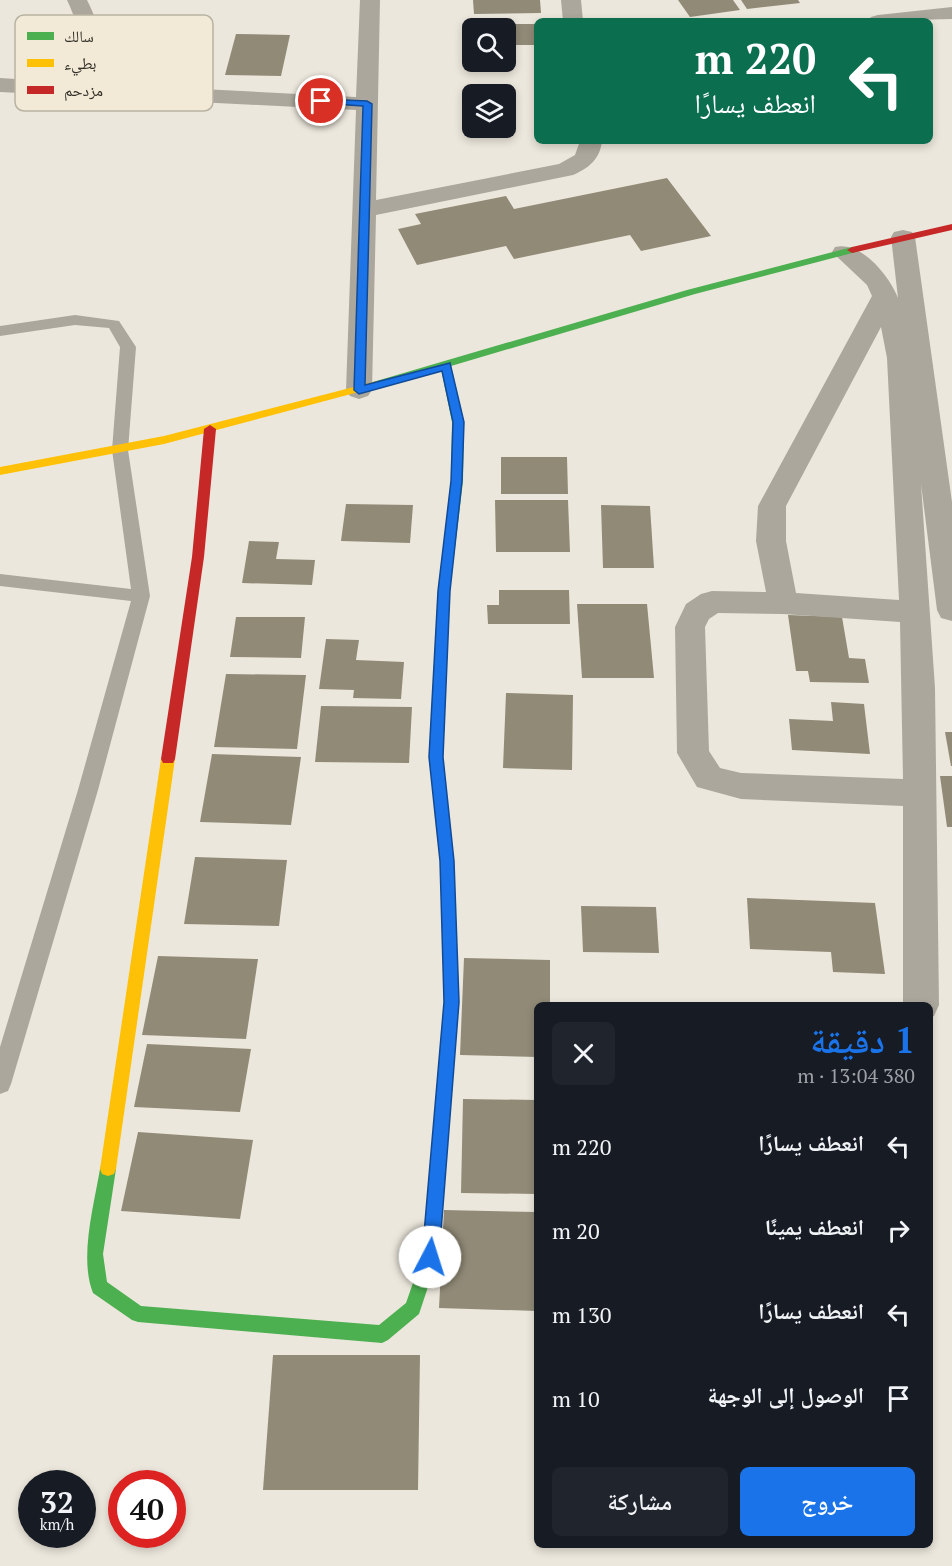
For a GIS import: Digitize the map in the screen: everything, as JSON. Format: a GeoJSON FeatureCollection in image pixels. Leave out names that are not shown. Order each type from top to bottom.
{"type":"FeatureCollection","features":[{"type":"Feature","properties":{"kind":"street"},"geometry":{"type":"LineString","coordinates":[[79,0],[86,15]]}},
{"type":"Feature","properties":{"kind":"street"},"geometry":{"type":"LineString","coordinates":[[359,390],[370,0]]}},
{"type":"Feature","properties":{"kind":"street"},"geometry":{"type":"LineString","coordinates":[[571,0],[573,18]]}},
{"type":"Feature","properties":{"kind":"street"},"geometry":{"type":"LineString","coordinates":[[906,18],[952,13]]}},
{"type":"Feature","properties":{"kind":"street"},"geometry":{"type":"LineString","coordinates":[[0,85],[15,86]]}},
{"type":"Feature","properties":{"kind":"street"},"geometry":{"type":"LineString","coordinates":[[213,96],[367,104]]}},
{"type":"Feature","properties":{"kind":"street"},"geometry":{"type":"LineString","coordinates":[[364,210],[565,170],[584,160],[590,152],[591,144]]}},
{"type":"Feature","properties":{"kind":"street"},"geometry":{"type":"LineString","coordinates":[[0,471],[120,450],[210,429],[446,366],[727,282],[903,237],[952,227]]}},
{"type":"Feature","properties":{"kind":"street"},"geometry":{"type":"LineString","coordinates":[[903,237],[952,610]]}},
{"type":"Feature","properties":{"kind":"street"},"geometry":{"type":"LineString","coordinates":[[844,252],[878,281],[890,307],[900,358],[919,688],[921,1002]]}},
{"type":"Feature","properties":{"kind":"street"},"geometry":{"type":"LineString","coordinates":[[783,603],[771,541],[772,506],[885,295]]}},
{"type":"Feature","properties":{"kind":"street"},"geometry":{"type":"LineString","coordinates":[[210,429],[198,557],[95,1254],[99,1287],[138,1314],[382,1334],[413,1308],[430,1257],[451,1002],[447,861],[436,757],[444,591],[458,446],[458,422],[446,366]]}},
{"type":"Feature","properties":{"kind":"street"},"geometry":{"type":"LineString","coordinates":[[915,612],[783,603],[712,602],[697,612],[690,627],[693,753],[709,778],[741,786],[918,793]]}},
{"type":"Feature","properties":{"kind":"lane"},"geometry":{"type":"LineString","coordinates":[[0,331],[75,320],[114,324],[128,347],[120,450],[141,596],[88,790],[0,1084]]}},
{"type":"Feature","properties":{"kind":"lane"},"geometry":{"type":"LineString","coordinates":[[0,580],[141,596]]}},
{"type":"Feature","properties":{"kind":"building"},"geometry":{"type":"Polygon","coordinates":[[[473,0],[540,0],[541,13],[474,14],[473,0]]]}},
{"type":"Feature","properties":{"kind":"building"},"geometry":{"type":"Polygon","coordinates":[[[678,0],[733,0],[740,10],[690,17],[678,0]]]}},
{"type":"Feature","properties":{"kind":"building"},"geometry":{"type":"Polygon","coordinates":[[[741,0],[798,0],[800,3],[747,9],[741,0]]]}},
{"type":"Feature","properties":{"kind":"building"},"geometry":{"type":"Polygon","coordinates":[[[516,24],[534,24],[534,45],[516,45],[516,24]]]}},
{"type":"Feature","properties":{"kind":"building"},"geometry":{"type":"Polygon","coordinates":[[[236,34],[290,35],[281,76],[225,75],[236,34]]]}},
{"type":"Feature","properties":{"kind":"building"},"geometry":{"type":"Polygon","coordinates":[[[667,178],[711,236],[641,251],[630,235],[514,259],[506,246],[417,265],[398,229],[421,224],[415,214],[506,196],[514,209],[667,178]]]}},
{"type":"Feature","properties":{"kind":"building"},"geometry":{"type":"Polygon","coordinates":[[[501,457],[567,457],[568,494],[501,494],[501,457]]]}},
{"type":"Feature","properties":{"kind":"building"},"geometry":{"type":"Polygon","coordinates":[[[495,500],[568,500],[570,552],[496,552],[495,500]]]}},
{"type":"Feature","properties":{"kind":"building"},"geometry":{"type":"Polygon","coordinates":[[[346,504],[413,505],[410,543],[341,541],[346,504]]]}},
{"type":"Feature","properties":{"kind":"building"},"geometry":{"type":"Polygon","coordinates":[[[601,505],[650,506],[654,568],[603,568],[601,505]]]}},
{"type":"Feature","properties":{"kind":"building"},"geometry":{"type":"Polygon","coordinates":[[[249,541],[279,542],[276,559],[315,560],[312,585],[242,583],[249,541]]]}},
{"type":"Feature","properties":{"kind":"building"},"geometry":{"type":"Polygon","coordinates":[[[499,590],[569,590],[570,624],[488,624],[487,605],[499,605],[499,590]]]}},
{"type":"Feature","properties":{"kind":"building"},"geometry":{"type":"Polygon","coordinates":[[[577,604],[647,604],[654,678],[582,678],[577,604]]]}},
{"type":"Feature","properties":{"kind":"building"},"geometry":{"type":"Polygon","coordinates":[[[788,615],[842,617],[849,658],[865,659],[869,683],[810,682],[808,671],[796,671],[788,615]]]}},
{"type":"Feature","properties":{"kind":"building"},"geometry":{"type":"Polygon","coordinates":[[[236,617],[305,617],[301,658],[230,657],[236,617]]]}},
{"type":"Feature","properties":{"kind":"building"},"geometry":{"type":"Polygon","coordinates":[[[326,639],[359,640],[356,660],[404,662],[401,699],[353,698],[354,690],[319,689],[326,639]]]}},
{"type":"Feature","properties":{"kind":"building"},"geometry":{"type":"Polygon","coordinates":[[[226,674],[306,675],[297,749],[214,747],[226,674]]]}},
{"type":"Feature","properties":{"kind":"building"},"geometry":{"type":"Polygon","coordinates":[[[506,693],[573,695],[572,770],[503,768],[506,693]]]}},
{"type":"Feature","properties":{"kind":"building"},"geometry":{"type":"Polygon","coordinates":[[[831,702],[864,704],[870,754],[792,750],[789,719],[833,721],[831,702]]]}},
{"type":"Feature","properties":{"kind":"building"},"geometry":{"type":"Polygon","coordinates":[[[321,706],[412,707],[409,763],[315,762],[321,706]]]}},
{"type":"Feature","properties":{"kind":"building"},"geometry":{"type":"Polygon","coordinates":[[[945,732],[952,732],[952,766],[951,766],[945,732]]]}},
{"type":"Feature","properties":{"kind":"building"},"geometry":{"type":"Polygon","coordinates":[[[212,754],[301,757],[291,825],[200,822],[212,754]]]}},
{"type":"Feature","properties":{"kind":"building"},"geometry":{"type":"Polygon","coordinates":[[[940,776],[952,776],[952,827],[947,827],[940,776]]]}},
{"type":"Feature","properties":{"kind":"building"},"geometry":{"type":"Polygon","coordinates":[[[195,857],[287,860],[279,926],[184,924],[195,857]]]}},
{"type":"Feature","properties":{"kind":"building"},"geometry":{"type":"Polygon","coordinates":[[[747,898],[875,903],[885,974],[833,972],[831,952],[750,949],[747,898]]]}},
{"type":"Feature","properties":{"kind":"building"},"geometry":{"type":"Polygon","coordinates":[[[581,906],[656,907],[659,953],[583,952],[581,906]]]}},
{"type":"Feature","properties":{"kind":"building"},"geometry":{"type":"Polygon","coordinates":[[[158,956],[258,959],[246,1039],[142,1035],[158,956]]]}},
{"type":"Feature","properties":{"kind":"building"},"geometry":{"type":"Polygon","coordinates":[[[464,958],[550,960],[550,1002],[534,1002],[534,1057],[460,1055],[464,958]]]}},
{"type":"Feature","properties":{"kind":"building"},"geometry":{"type":"Polygon","coordinates":[[[147,1044],[251,1049],[240,1112],[134,1107],[147,1044]]]}},
{"type":"Feature","properties":{"kind":"building"},"geometry":{"type":"Polygon","coordinates":[[[463,1099],[534,1100],[534,1194],[461,1193],[463,1099]]]}},
{"type":"Feature","properties":{"kind":"building"},"geometry":{"type":"Polygon","coordinates":[[[138,1132],[253,1140],[240,1219],[121,1211],[138,1132]]]}},
{"type":"Feature","properties":{"kind":"building"},"geometry":{"type":"Polygon","coordinates":[[[444,1210],[534,1212],[534,1311],[439,1308],[444,1210]]]}},
{"type":"Feature","properties":{"kind":"building"},"geometry":{"type":"Polygon","coordinates":[[[273,1355],[420,1355],[418,1490],[263,1490],[273,1355]]]}},
{"type":"Feature","properties":{"kind":"traffic: fast"},"geometry":{"type":"LineString","coordinates":[[377,384],[691,292],[852,250]]}},
{"type":"Feature","properties":{"kind":"traffic: fast"},"geometry":{"type":"LineString","coordinates":[[441,809],[436,757],[444,590],[457,481],[458,422],[446,366]]}},
{"type":"Feature","properties":{"kind":"traffic: fast"},"geometry":{"type":"LineString","coordinates":[[108,1169],[95,1254],[99,1287],[138,1314],[382,1334],[413,1308],[430,1257],[434,1212]]}},
{"type":"Feature","properties":{"kind":"traffic: slow"},"geometry":{"type":"LineString","coordinates":[[0,471],[164,440],[377,384]]}},
{"type":"Feature","properties":{"kind":"traffic: slow"},"geometry":{"type":"LineString","coordinates":[[108,1169],[168,759]]}},
{"type":"Feature","properties":{"kind":"traffic: slow"},"geometry":{"type":"LineString","coordinates":[[434,1212],[451,1002],[447,861],[441,809]]}},
{"type":"Feature","properties":{"kind":"traffic: jam"},"geometry":{"type":"LineString","coordinates":[[852,250],[952,227]]}},
{"type":"Feature","properties":{"kind":"traffic: jam"},"geometry":{"type":"LineString","coordinates":[[168,759],[198,557],[210,429]]}},
{"type":"Feature","properties":{"kind":"route"},"geometry":{"type":"LineString","coordinates":[[321,101],[367,104],[359,390],[446,366],[458,422],[456,481],[444,591],[436,757],[447,861],[451,1002],[430,1257]]}}]}
